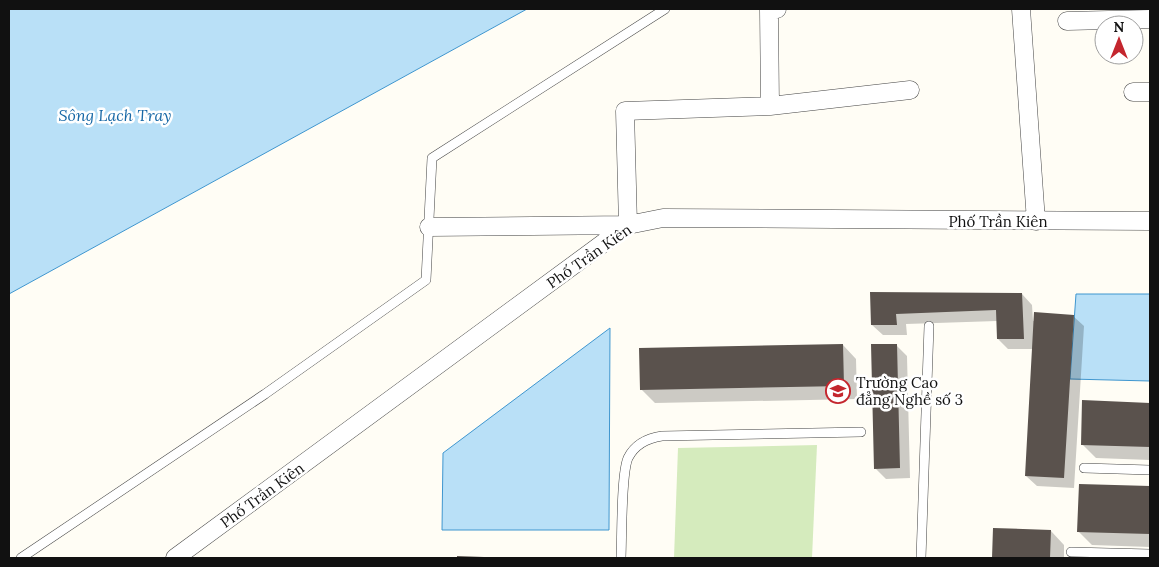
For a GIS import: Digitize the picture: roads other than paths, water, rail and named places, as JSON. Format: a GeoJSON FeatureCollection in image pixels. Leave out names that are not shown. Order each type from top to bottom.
{"type":"FeatureCollection","features":[{"type":"Feature","properties":{"kind":"street"},"geometry":{"type":"LineString","coordinates":[[770,106],[770,10],[777,9]]}},
{"type":"Feature","properties":{"kind":"street"},"geometry":{"type":"LineString","coordinates":[[1021,9],[1036,221]]}},
{"type":"Feature","properties":{"kind":"street"},"geometry":{"type":"LineString","coordinates":[[1067,21],[1150,19]]}},
{"type":"Feature","properties":{"kind":"street"},"geometry":{"type":"LineString","coordinates":[[428,227],[628,225],[625,111],[770,106],[910,90]]}},
{"type":"Feature","properties":{"kind":"street","name":"Phố Trần Kiên"},"geometry":{"type":"LineString","coordinates":[[175,558],[628,225],[663,218],[1150,221]]}},
{"type":"Feature","properties":{"kind":"lane"},"geometry":{"type":"LineString","coordinates":[[21,558],[265,394],[426,280],[432,158],[665,9]]}},
{"type":"Feature","properties":{"kind":"lane"},"geometry":{"type":"LineString","coordinates":[[921,558],[928,326]]}},
{"type":"Feature","properties":{"kind":"lane"},"geometry":{"type":"LineString","coordinates":[[621,558],[626,467],[632,452],[645,440],[662,436],[861,432]]}},
{"type":"Feature","properties":{"kind":"lane"},"geometry":{"type":"LineString","coordinates":[[1084,468],[1150,470]]}},
{"type":"Feature","properties":{"kind":"lane"},"geometry":{"type":"LineString","coordinates":[[1071,552],[1150,554]]}},
{"type":"Feature","properties":{"kind":"water","name":"Sông Lạch Tray"},"geometry":{"type":"Polygon","coordinates":[[[9,9],[527,9],[9,294],[9,9]]]}},
{"type":"Feature","properties":{"kind":"water"},"geometry":{"type":"Polygon","coordinates":[[[1076,294],[1150,294],[1150,381],[1070,379],[1076,294]]]}},
{"type":"Feature","properties":{"kind":"water"},"geometry":{"type":"Polygon","coordinates":[[[610,328],[609,530],[442,530],[443,453],[610,328]]]}},
{"type":"Feature","properties":{"kind":"place","name":"Trường Cao đẳng Nghề số 3"},"geometry":{"type":"Point","coordinates":[838,391]}}]}
